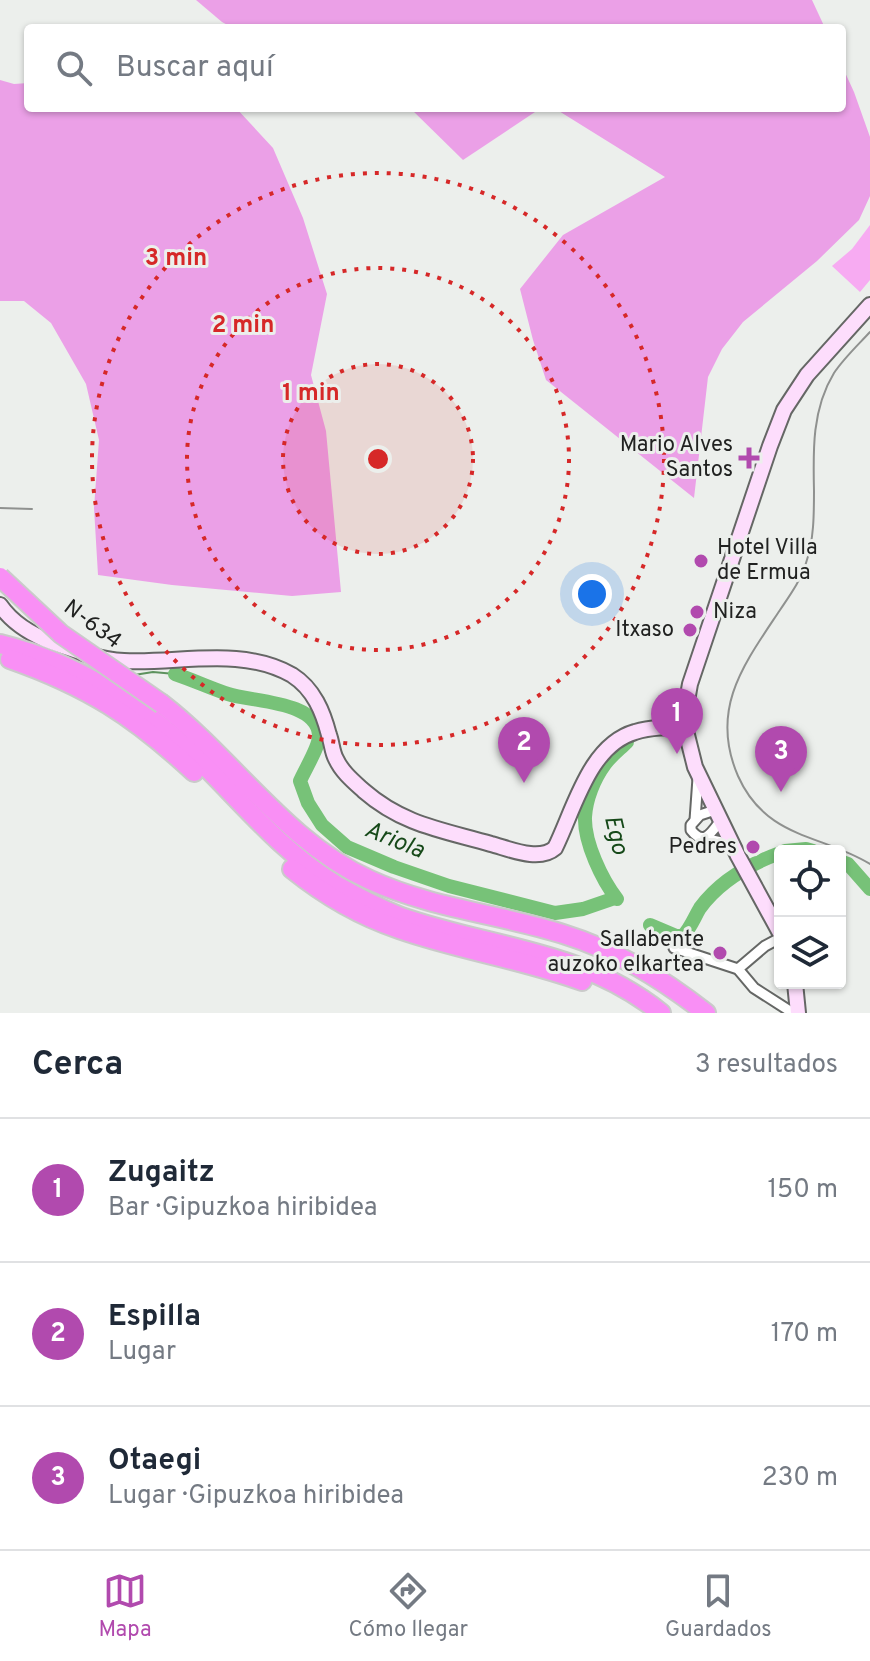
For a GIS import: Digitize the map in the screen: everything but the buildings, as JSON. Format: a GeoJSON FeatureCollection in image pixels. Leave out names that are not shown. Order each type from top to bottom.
{"type":"FeatureCollection","features":[{"type":"Feature","properties":{"kind":"highway","name":"N-634"},"geometry":{"type":"LineString","coordinates":[[0,577],[61,634],[186,723],[294,829],[345,867],[397,891],[448,907],[563,934],[599,947],[665,981],[706,1013]]}},
{"type":"Feature","properties":{"kind":"highway"},"geometry":{"type":"LineString","coordinates":[[0,644],[76,671],[121,695],[172,734],[295,855],[362,899],[400,916],[624,987],[661,1013]]}},
{"type":"Feature","properties":{"kind":"highway"},"geometry":{"type":"LineString","coordinates":[[0,656],[70,682],[144,727],[294,871],[353,909],[406,932],[553,963]]}},
{"type":"Feature","properties":{"kind":"highway"},"geometry":{"type":"LineString","coordinates":[[594,979],[641,1013]]}},
{"type":"Feature","properties":{"kind":"street"},"geometry":{"type":"LineString","coordinates":[[774,923],[699,775],[688,742],[685,712],[690,684],[784,410],[807,375],[870,305]]}},
{"type":"Feature","properties":{"kind":"street"},"geometry":{"type":"LineString","coordinates":[[0,605],[8,617],[21,627],[45,640],[95,657],[123,661],[251,661],[292,675],[318,701],[335,757],[345,773],[378,803],[412,822],[513,850],[539,854],[555,848],[588,774],[596,761],[616,742],[635,732],[685,727]]}},
{"type":"Feature","properties":{"kind":"street"},"geometry":{"type":"LineString","coordinates":[[695,820],[699,775]]}},
{"type":"Feature","properties":{"kind":"street"},"geometry":{"type":"LineString","coordinates":[[718,815],[700,815],[691,825],[691,830],[698,838],[726,843],[737,854]]}},
{"type":"Feature","properties":{"kind":"street"},"geometry":{"type":"LineString","coordinates":[[703,838],[712,832],[718,815]]}},
{"type":"Feature","properties":{"kind":"street"},"geometry":{"type":"LineString","coordinates":[[738,969],[774,939]]}},
{"type":"Feature","properties":{"kind":"street"},"geometry":{"type":"LineString","coordinates":[[674,948],[738,969],[754,988],[796,1013]]}},
{"type":"Feature","properties":{"kind":"street"},"geometry":{"type":"LineString","coordinates":[[795,989],[796,1013]]}},
{"type":"Feature","properties":{"kind":"shaded area"},"geometry":{"type":"Polygon","coordinates":[[[196,0],[812,0],[823,24],[226,24],[196,0]]]}},
{"type":"Feature","properties":{"kind":"shaded area"},"geometry":{"type":"Polygon","coordinates":[[[846,75],[870,137],[870,196],[859,220],[817,261],[743,322],[722,349],[708,377],[694,498],[546,380],[520,289],[563,235],[665,177],[560,112],[846,112],[846,75]]]}},
{"type":"Feature","properties":{"kind":"shaded area"},"geometry":{"type":"Polygon","coordinates":[[[0,80],[24,83],[24,112],[240,112],[273,148],[303,218],[327,294],[311,375],[326,431],[341,592],[292,596],[98,575],[94,508],[99,440],[86,384],[51,323],[24,301],[0,301],[0,80]]]}},
{"type":"Feature","properties":{"kind":"shaded area"},"geometry":{"type":"Polygon","coordinates":[[[414,112],[535,112],[463,160],[414,112]]]}},
{"type":"Feature","properties":{"kind":"shaded area"},"geometry":{"type":"Polygon","coordinates":[[[870,225],[870,280],[860,292],[832,266],[852,249],[870,225]]]}},
{"type":"Feature","properties":{"kind":"waterway"},"geometry":{"type":"LineString","coordinates":[[0,617],[10,627]]}},
{"type":"Feature","properties":{"kind":"waterway"},"geometry":{"type":"LineString","coordinates":[[63,653],[90,664]]}},
{"type":"Feature","properties":{"kind":"waterway"},"geometry":{"type":"LineString","coordinates":[[134,675],[153,672],[175,674]]}},
{"type":"Feature","properties":{"kind":"waterway","name":"Ariola"},"geometry":{"type":"LineString","coordinates":[[175,674],[228,694],[296,709],[316,724],[319,740],[300,781],[308,803],[322,825],[347,847],[449,886],[555,913],[583,909],[615,898]]}},
{"type":"Feature","properties":{"kind":"waterway","name":"Ego"},"geometry":{"type":"LineString","coordinates":[[617,899],[595,860],[587,838],[585,817],[597,776],[607,761],[627,742]]}},
{"type":"Feature","properties":{"kind":"waterway","name":"Ego"},"geometry":{"type":"LineString","coordinates":[[650,925],[683,936],[700,908],[716,890],[747,868],[774,856]]}},
{"type":"Feature","properties":{"kind":"waterway","name":"Ego"},"geometry":{"type":"LineString","coordinates":[[846,863],[870,889]]}},
{"type":"Feature","properties":{"kind":"railway"},"geometry":{"type":"LineString","coordinates":[[870,332],[834,373],[821,401],[814,445],[814,518],[809,554],[795,587],[743,669],[729,708],[727,729],[738,776],[750,797],[764,812],[779,824],[870,864]]}},
{"type":"Feature","properties":{"kind":"railway"},"geometry":{"type":"LineString","coordinates":[[0,508],[32,509]]}},
{"type":"Feature","properties":{"kind":"place","name":"Mario Alves Santos"},"geometry":{"type":"Point","coordinates":[749,458]}},
{"type":"Feature","properties":{"kind":"place","name":"Hotel Villa de Ermua"},"geometry":{"type":"Point","coordinates":[701,561]}},
{"type":"Feature","properties":{"kind":"place","name":"Niza"},"geometry":{"type":"Point","coordinates":[697,612]}},
{"type":"Feature","properties":{"kind":"place","name":"Itxaso"},"geometry":{"type":"Point","coordinates":[690,630]}},
{"type":"Feature","properties":{"kind":"place","name":"Zugaitz"},"geometry":{"type":"Point","coordinates":[677,754]}},
{"type":"Feature","properties":{"kind":"place","name":"Espilla"},"geometry":{"type":"Point","coordinates":[524,783]}},
{"type":"Feature","properties":{"kind":"place","name":"Otaegi"},"geometry":{"type":"Point","coordinates":[781,792]}},
{"type":"Feature","properties":{"kind":"place","name":"Pedres"},"geometry":{"type":"Point","coordinates":[753,847]}},
{"type":"Feature","properties":{"kind":"place","name":"Sallabente auzoko elkartea"},"geometry":{"type":"Point","coordinates":[720,953]}}]}
